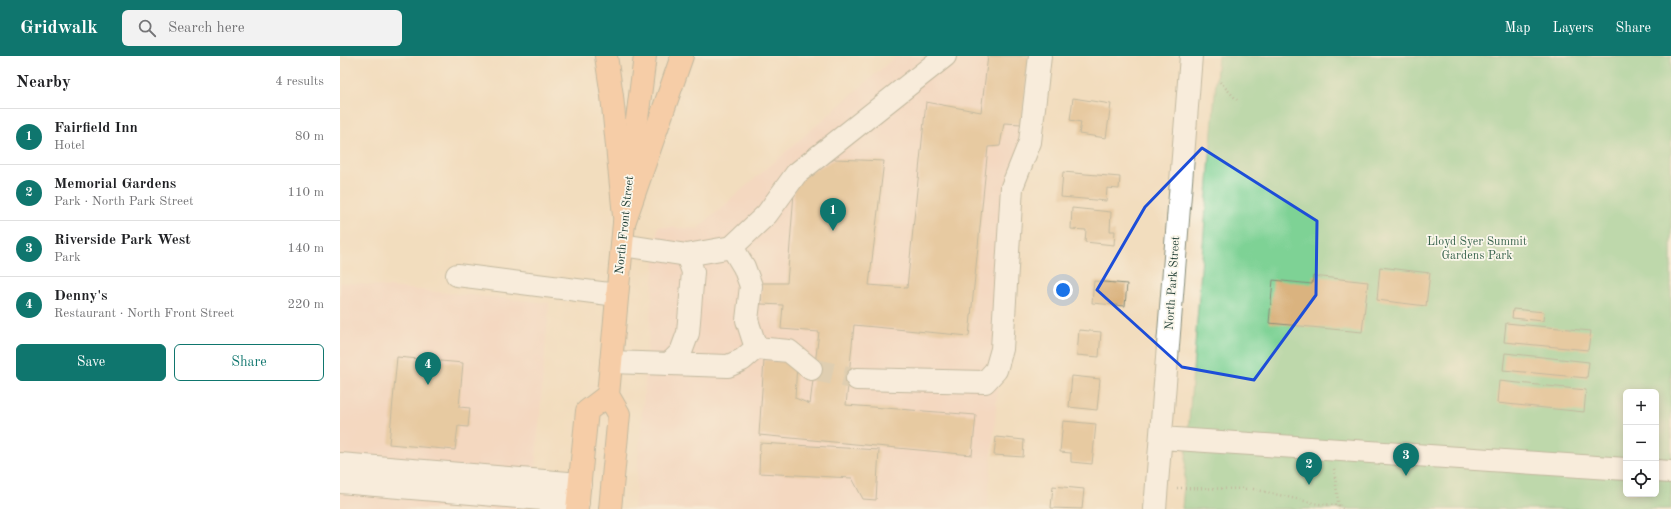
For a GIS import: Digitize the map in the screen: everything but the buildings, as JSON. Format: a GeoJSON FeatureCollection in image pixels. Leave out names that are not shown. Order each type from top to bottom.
{"type":"FeatureCollection","features":[{"type":"Feature","properties":{"kind":"main road"},"geometry":{"type":"LineString","coordinates":[[606,56],[612,96],[624,222]]}},
{"type":"Feature","properties":{"kind":"main road","name":"North Front Street"},"geometry":{"type":"LineString","coordinates":[[608,395],[624,222],[645,56]]}},
{"type":"Feature","properties":{"kind":"main road"},"geometry":{"type":"LineString","coordinates":[[624,222],[682,56]]}},
{"type":"Feature","properties":{"kind":"main road"},"geometry":{"type":"LineString","coordinates":[[578,498],[586,411],[608,395],[619,414],[610,509]]}},
{"type":"Feature","properties":{"kind":"street"},"geometry":{"type":"LineString","coordinates":[[622,245],[687,255],[732,248],[767,214],[796,174],[945,56]]}},
{"type":"Feature","properties":{"kind":"street"},"geometry":{"type":"LineString","coordinates":[[857,379],[985,382],[996,370],[1002,349],[1012,187],[1030,142],[1040,56]]}},
{"type":"Feature","properties":{"kind":"street","name":"North Park Street"},"geometry":{"type":"LineString","coordinates":[[1156,498],[1191,56]]}},
{"type":"Feature","properties":{"kind":"street"},"geometry":{"type":"LineString","coordinates":[[732,248],[744,267],[751,286],[747,320],[756,348]]}},
{"type":"Feature","properties":{"kind":"street"},"geometry":{"type":"LineString","coordinates":[[670,363],[681,352],[688,334],[693,272],[687,255]]}},
{"type":"Feature","properties":{"kind":"street"},"geometry":{"type":"LineString","coordinates":[[457,275],[617,294]]}},
{"type":"Feature","properties":{"kind":"street"},"geometry":{"type":"LineString","coordinates":[[611,362],[728,366],[742,360],[756,348],[789,351],[811,369]]}},
{"type":"Feature","properties":{"kind":"street"},"geometry":{"type":"LineString","coordinates":[[1161,438],[1623,469]]}},
{"type":"Feature","properties":{"kind":"street"},"geometry":{"type":"LineString","coordinates":[[340,464],[578,498]]}},
{"type":"Feature","properties":{"kind":"street"},"geometry":{"type":"LineString","coordinates":[[1659,471],[1671,472]]}},
{"type":"Feature","properties":{"kind":"street"},"geometry":{"type":"LineString","coordinates":[[340,482],[578,498]]}},
{"type":"Feature","properties":{"kind":"path"},"geometry":{"type":"LineString","coordinates":[[1220,82],[1237,100]]}},
{"type":"Feature","properties":{"kind":"path"},"geometry":{"type":"LineString","coordinates":[[1332,449],[1339,507]]}},
{"type":"Feature","properties":{"kind":"path"},"geometry":{"type":"LineString","coordinates":[[1156,498],[1253,489],[1343,509]]}},
{"type":"Feature","properties":{"kind":"highlighted area"},"geometry":{"type":"Polygon","coordinates":[[[1202,148],[1317,221],[1316,295],[1254,380],[1182,367],[1097,290],[1145,207],[1202,148]]]}},
{"type":"Feature","properties":{"kind":"shaded area"},"geometry":{"type":"Polygon","coordinates":[[[896,56],[1027,56],[987,509],[634,509],[658,226],[697,229],[896,56]]]}},
{"type":"Feature","properties":{"kind":"shaded area"},"geometry":{"type":"Polygon","coordinates":[[[340,282],[549,303],[532,509],[340,509],[340,282]]]}},
{"type":"Feature","properties":{"kind":"green space","name":"Lloyd Syer Summit Gardens Park"},"geometry":{"type":"Polygon","coordinates":[[[1218,56],[1671,56],[1671,509],[1182,509],[1218,56]]]}},
{"type":"Feature","properties":{"kind":"tunnel"},"geometry":{"type":"LineString","coordinates":[[811,369],[857,379]]}},
{"type":"Feature","properties":{"kind":"place","name":"Fairfield Inn"},"geometry":{"type":"Point","coordinates":[833,231]}},
{"type":"Feature","properties":{"kind":"place","name":"Denny's"},"geometry":{"type":"Point","coordinates":[428,385]}},
{"type":"Feature","properties":{"kind":"place","name":"Riverside Park West"},"geometry":{"type":"Point","coordinates":[1406,476]}},
{"type":"Feature","properties":{"kind":"place","name":"Memorial Gardens"},"geometry":{"type":"Point","coordinates":[1309,485]}}]}
